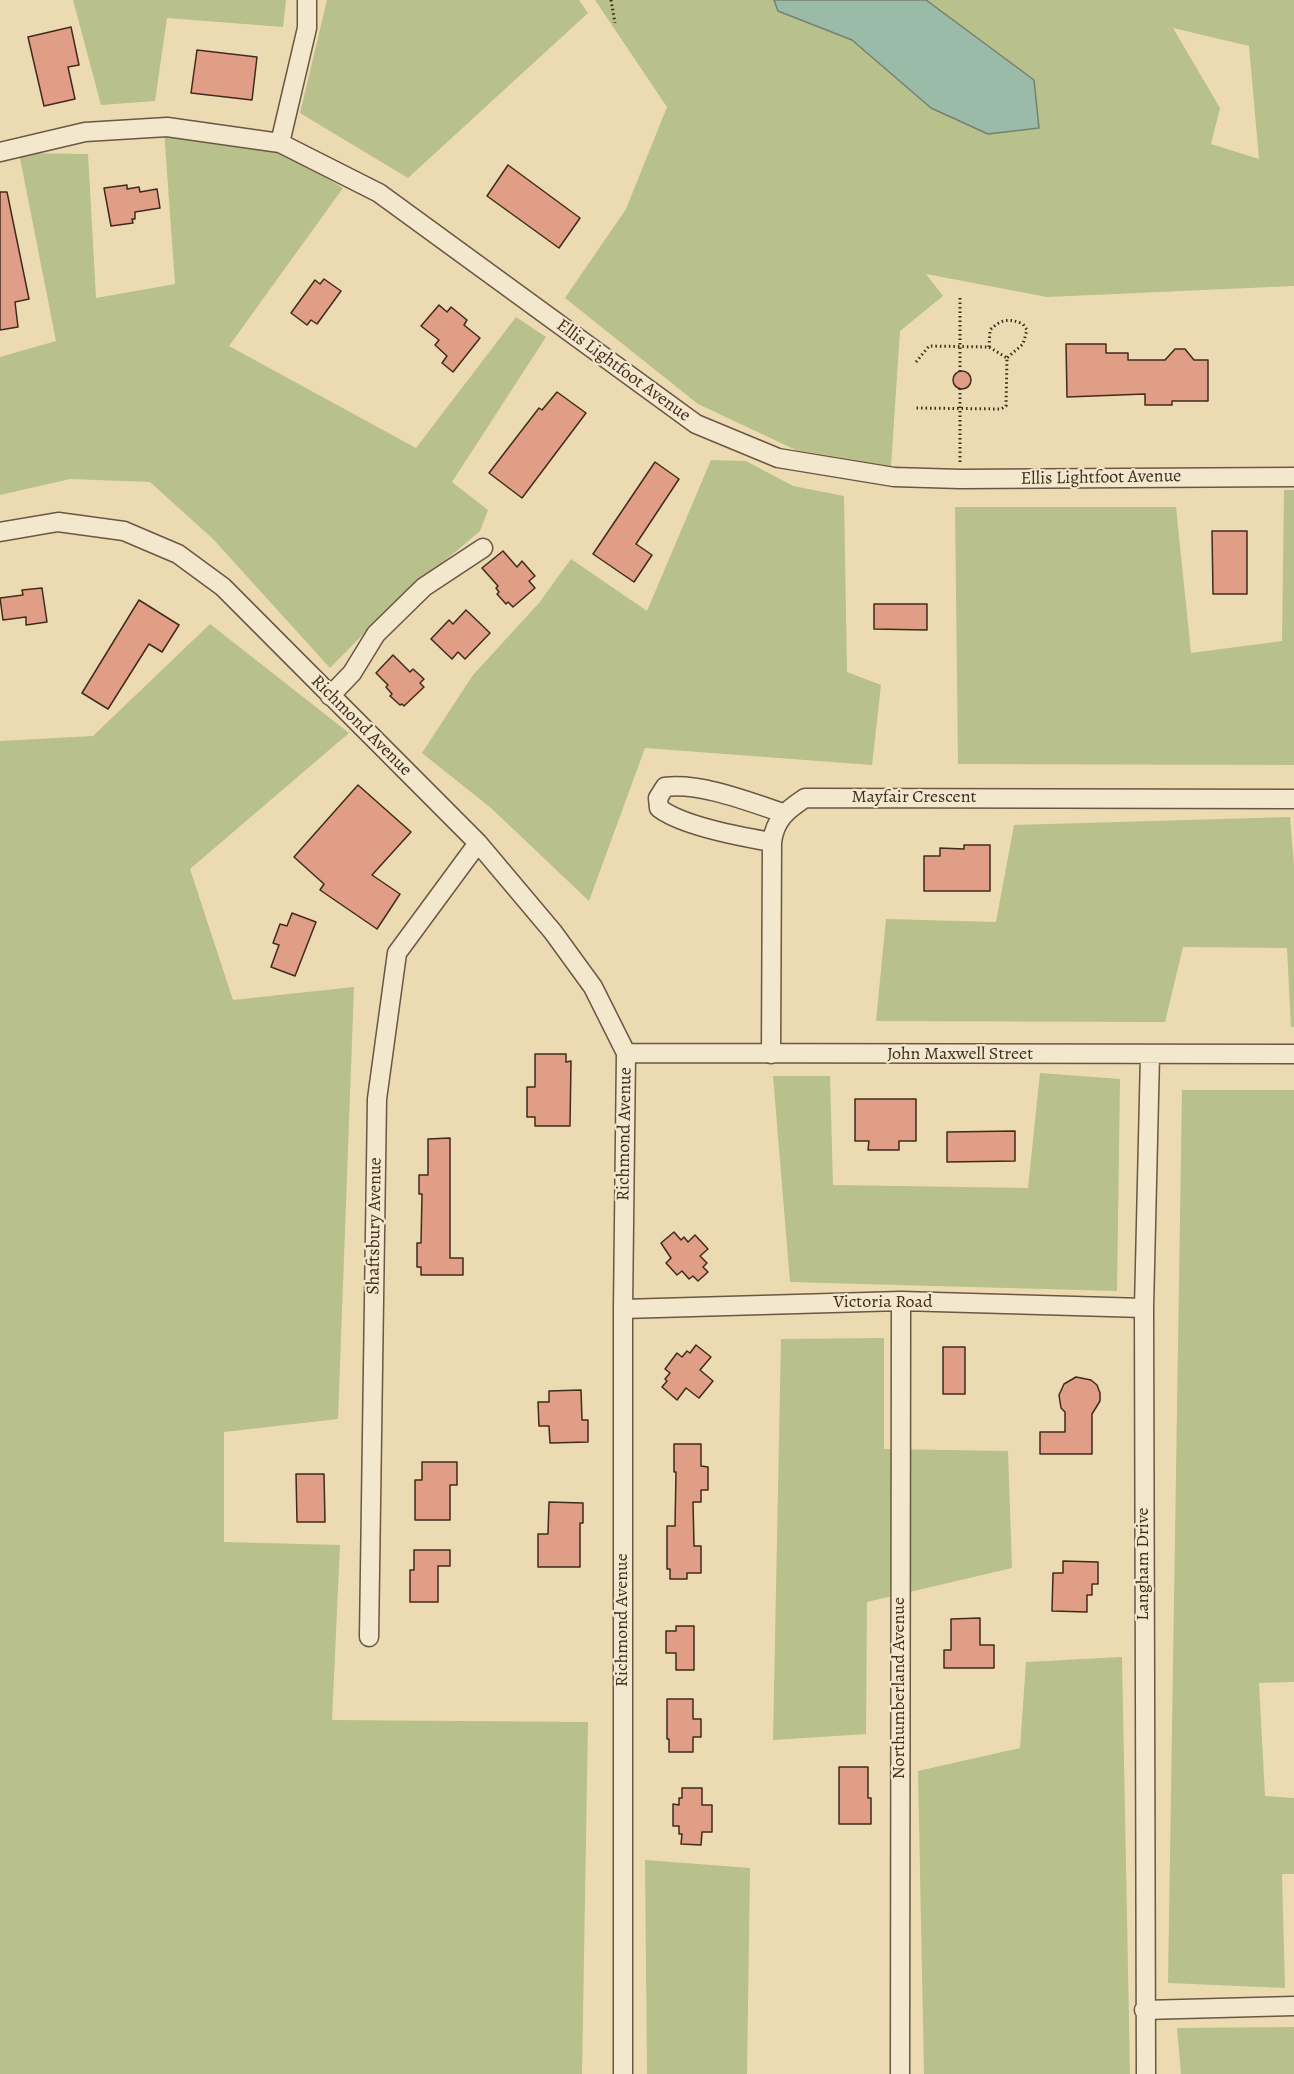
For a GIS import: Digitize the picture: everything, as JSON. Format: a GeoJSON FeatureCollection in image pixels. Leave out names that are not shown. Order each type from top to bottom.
{"type":"FeatureCollection","features":[{"type":"Feature","properties":{"kind":"street"},"geometry":{"type":"LineString","coordinates":[[280,143],[307,28],[307,0]]}},
{"type":"Feature","properties":{"kind":"street","name":"Ellis Lightfoot Avenue"},"geometry":{"type":"LineString","coordinates":[[0,152],[85,132],[168,127],[280,143],[379,193],[696,424],[778,458],[894,477],[960,479],[1294,477]]}},
{"type":"Feature","properties":{"kind":"street","name":"Richmond Avenue"},"geometry":{"type":"LineString","coordinates":[[0,532],[58,522],[124,531],[178,554],[223,587],[478,843],[553,932],[593,987],[626,1053],[623,1309],[623,2074]]}},
{"type":"Feature","properties":{"kind":"street"},"geometry":{"type":"LineString","coordinates":[[330,696],[352,673],[376,634],[424,587],[483,548]]}},
{"type":"Feature","properties":{"kind":"street"},"geometry":{"type":"LineString","coordinates":[[771,1054],[772,842],[773,830],[783,813],[729,796],[679,785],[665,787],[658,798],[659,808],[669,816],[738,836],[772,842]]}},
{"type":"Feature","properties":{"kind":"street","name":"Mayfair Crescent"},"geometry":{"type":"LineString","coordinates":[[783,813],[805,798],[1294,799]]}},
{"type":"Feature","properties":{"kind":"street","name":"Shaftsbury Avenue"},"geometry":{"type":"LineString","coordinates":[[369,1637],[377,1099],[397,953],[478,843]]}},
{"type":"Feature","properties":{"kind":"street","name":"John Maxwell Street"},"geometry":{"type":"LineString","coordinates":[[626,1053],[1294,1054]]}},
{"type":"Feature","properties":{"kind":"street","name":"Langham Drive"},"geometry":{"type":"LineString","coordinates":[[1146,2074],[1144,2010],[1144,1308],[1150,1055]]}},
{"type":"Feature","properties":{"kind":"street","name":"Victoria Road"},"geometry":{"type":"LineString","coordinates":[[623,1309],[901,1301],[1144,1308]]}},
{"type":"Feature","properties":{"kind":"street","name":"Northumberland Avenue"},"geometry":{"type":"LineString","coordinates":[[900,2074],[901,1301]]}},
{"type":"Feature","properties":{"kind":"street"},"geometry":{"type":"LineString","coordinates":[[1144,2010],[1294,2006]]}},
{"type":"Feature","properties":{"kind":"path"},"geometry":{"type":"LineString","coordinates":[[611,0],[615,23]]}},
{"type":"Feature","properties":{"kind":"path"},"geometry":{"type":"LineString","coordinates":[[960,298],[960,371]]}},
{"type":"Feature","properties":{"kind":"path"},"geometry":{"type":"LineString","coordinates":[[916,408],[1001,409],[1006,406],[1007,358],[1023,344],[1027,330],[1023,324],[1012,320],[999,321],[990,330],[989,347]]}},
{"type":"Feature","properties":{"kind":"path"},"geometry":{"type":"LineString","coordinates":[[916,362],[929,346],[989,347],[1007,358]]}},
{"type":"Feature","properties":{"kind":"path"},"geometry":{"type":"LineString","coordinates":[[960,389],[960,479]]}},
{"type":"Feature","properties":{"kind":"green space"},"geometry":{"type":"Polygon","coordinates":[[[73,0],[286,0],[283,27],[167,18],[155,101],[101,105],[73,0]]]}},
{"type":"Feature","properties":{"kind":"green space"},"geometry":{"type":"Polygon","coordinates":[[[327,0],[579,0],[588,13],[408,178],[300,113],[327,0]]]}},
{"type":"Feature","properties":{"kind":"green space"},"geometry":{"type":"Polygon","coordinates":[[[595,0],[1294,0],[1294,286],[1047,297],[926,274],[943,296],[900,331],[891,466],[796,450],[698,404],[565,298],[626,209],[667,107],[595,0]],[[1173,28],[1220,108],[1211,144],[1259,159],[1249,46],[1173,28]]]}},
{"type":"Feature","properties":{"kind":"green space"},"geometry":{"type":"Polygon","coordinates":[[[164,130],[255,135],[343,188],[229,346],[416,448],[516,317],[546,337],[452,482],[488,510],[480,531],[390,607],[330,668],[213,539],[150,482],[70,479],[0,495],[0,357],[56,341],[19,153],[88,154],[96,298],[175,284],[164,130]]]}},
{"type":"Feature","properties":{"kind":"green space"},"geometry":{"type":"Polygon","coordinates":[[[711,460],[746,461],[793,486],[844,496],[847,672],[881,685],[872,765],[645,748],[589,901],[491,808],[422,753],[473,675],[539,603],[571,559],[647,611],[711,460]]]}},
{"type":"Feature","properties":{"kind":"green space"},"geometry":{"type":"Polygon","coordinates":[[[1284,490],[1294,490],[1294,765],[958,764],[955,507],[1176,507],[1191,653],[1282,641],[1284,490]]]}},
{"type":"Feature","properties":{"kind":"green space"},"geometry":{"type":"Polygon","coordinates":[[[210,624],[349,733],[190,869],[233,1000],[354,987],[338,1419],[224,1432],[224,1542],[340,1545],[332,1720],[588,1722],[582,2074],[0,2074],[0,741],[93,736],[210,624]]]}},
{"type":"Feature","properties":{"kind":"green space"},"geometry":{"type":"Polygon","coordinates":[[[1290,817],[1294,866],[1294,1027],[1291,1027],[1287,948],[1183,947],[1165,1022],[876,1021],[886,919],[996,922],[1014,825],[1290,817]]]}},
{"type":"Feature","properties":{"kind":"green space"},"geometry":{"type":"Polygon","coordinates":[[[1040,1073],[1120,1079],[1117,1291],[790,1282],[773,1076],[830,1076],[833,1185],[1028,1188],[1040,1073]]]}},
{"type":"Feature","properties":{"kind":"green space"},"geometry":{"type":"Polygon","coordinates":[[[1182,1090],[1294,1090],[1294,1682],[1259,1683],[1265,1796],[1294,1798],[1294,1874],[1282,1874],[1285,1988],[1168,1983],[1182,1090]]]}},
{"type":"Feature","properties":{"kind":"green space"},"geometry":{"type":"Polygon","coordinates":[[[884,1338],[884,1449],[1008,1451],[1012,1568],[867,1602],[866,1734],[773,1740],[781,1339],[884,1338]]]}},
{"type":"Feature","properties":{"kind":"green space"},"geometry":{"type":"Polygon","coordinates":[[[1122,1657],[1130,2074],[924,2074],[918,1771],[1020,1748],[1026,1662],[1122,1657]]]}},
{"type":"Feature","properties":{"kind":"green space"},"geometry":{"type":"Polygon","coordinates":[[[645,1860],[750,1868],[747,2074],[647,2074],[645,1860]]]}},
{"type":"Feature","properties":{"kind":"green space"},"geometry":{"type":"Polygon","coordinates":[[[1294,2027],[1294,2074],[1181,2074],[1177,2028],[1294,2027]]]}},
{"type":"Feature","properties":{"kind":"shaded area"},"geometry":{"type":"Polygon","coordinates":[[[774,0],[926,0],[1034,80],[1039,128],[988,134],[931,108],[852,40],[778,11],[774,0]]]}},
{"type":"Feature","properties":{"kind":"building"},"geometry":{"type":"Polygon","coordinates":[[[71,27],[79,65],[68,67],[75,99],[44,106],[28,37],[71,27]]]}},
{"type":"Feature","properties":{"kind":"building"},"geometry":{"type":"Polygon","coordinates":[[[197,50],[257,57],[252,100],[191,93],[197,50]]]}},
{"type":"Feature","properties":{"kind":"building"},"geometry":{"type":"Polygon","coordinates":[[[508,165],[580,218],[559,248],[487,196],[508,165]]]}},
{"type":"Feature","properties":{"kind":"building"},"geometry":{"type":"Polygon","coordinates":[[[127,185],[127,189],[139,187],[140,192],[157,189],[160,208],[135,212],[133,223],[111,226],[104,188],[127,185]]]}},
{"type":"Feature","properties":{"kind":"building"},"geometry":{"type":"Polygon","coordinates":[[[0,192],[7,192],[29,299],[15,302],[18,327],[0,330],[0,192]]]}},
{"type":"Feature","properties":{"kind":"building"},"geometry":{"type":"Polygon","coordinates":[[[324,279],[341,291],[317,324],[311,320],[307,325],[291,313],[315,280],[320,284],[324,279]]]}},
{"type":"Feature","properties":{"kind":"building"},"geometry":{"type":"Polygon","coordinates":[[[439,305],[447,312],[451,307],[467,320],[464,325],[480,338],[453,372],[442,363],[447,356],[435,345],[439,340],[421,326],[439,305]]]}},
{"type":"Feature","properties":{"kind":"building"},"geometry":{"type":"Polygon","coordinates":[[[1066,344],[1106,344],[1106,353],[1128,353],[1128,360],[1165,360],[1175,349],[1185,349],[1194,360],[1208,360],[1208,401],[1172,401],[1172,405],[1145,405],[1145,394],[1067,397],[1066,344]]]}},
{"type":"Feature","properties":{"kind":"building"},"geometry":{"type":"Polygon","coordinates":[[[958,371],[966,371],[971,376],[969,387],[958,389],[953,384],[953,376],[958,371]]]}},
{"type":"Feature","properties":{"kind":"building"},"geometry":{"type":"Polygon","coordinates":[[[557,392],[586,413],[522,498],[489,473],[539,408],[542,410],[557,392]]]}},
{"type":"Feature","properties":{"kind":"building"},"geometry":{"type":"Polygon","coordinates":[[[655,462],[679,479],[636,544],[652,555],[634,582],[593,554],[655,462]]]}},
{"type":"Feature","properties":{"kind":"building"},"geometry":{"type":"Polygon","coordinates":[[[1212,531],[1247,531],[1247,594],[1213,594],[1212,531]]]}},
{"type":"Feature","properties":{"kind":"building"},"geometry":{"type":"Polygon","coordinates":[[[503,551],[517,567],[522,561],[535,576],[529,581],[535,588],[513,607],[508,602],[506,604],[497,594],[498,586],[482,568],[503,551]]]}},
{"type":"Feature","properties":{"kind":"building"},"geometry":{"type":"Polygon","coordinates":[[[42,588],[47,622],[26,625],[26,617],[3,620],[0,598],[23,595],[22,590],[42,588]]]}},
{"type":"Feature","properties":{"kind":"building"},"geometry":{"type":"Polygon","coordinates":[[[139,600],[179,625],[162,652],[149,644],[108,709],[82,693],[139,600]]]}},
{"type":"Feature","properties":{"kind":"building"},"geometry":{"type":"Polygon","coordinates":[[[874,604],[927,604],[927,630],[874,629],[874,604]]]}},
{"type":"Feature","properties":{"kind":"building"},"geometry":{"type":"Polygon","coordinates":[[[466,610],[490,633],[465,659],[458,652],[452,659],[431,639],[449,620],[453,624],[466,610]]]}},
{"type":"Feature","properties":{"kind":"building"},"geometry":{"type":"Polygon","coordinates":[[[393,655],[410,672],[413,669],[424,679],[420,683],[424,687],[404,706],[390,696],[392,694],[386,687],[388,685],[376,673],[393,655]]]}},
{"type":"Feature","properties":{"kind":"building"},"geometry":{"type":"Polygon","coordinates":[[[358,785],[411,832],[372,875],[400,894],[377,929],[320,890],[324,884],[294,857],[358,785]]]}},
{"type":"Feature","properties":{"kind":"building"},"geometry":{"type":"Polygon","coordinates":[[[964,845],[990,845],[990,891],[924,891],[924,856],[940,856],[940,848],[964,849],[964,845]]]}},
{"type":"Feature","properties":{"kind":"building"},"geometry":{"type":"Polygon","coordinates":[[[292,913],[316,922],[295,976],[271,967],[279,945],[273,943],[280,924],[287,926],[292,913]]]}},
{"type":"Feature","properties":{"kind":"building"},"geometry":{"type":"Polygon","coordinates":[[[535,1054],[566,1054],[566,1062],[571,1061],[570,1126],[535,1126],[535,1117],[527,1117],[527,1087],[535,1087],[535,1054]]]}},
{"type":"Feature","properties":{"kind":"building"},"geometry":{"type":"Polygon","coordinates":[[[855,1099],[916,1099],[916,1141],[899,1141],[899,1150],[868,1150],[869,1141],[855,1141],[855,1099]]]}},
{"type":"Feature","properties":{"kind":"building"},"geometry":{"type":"Polygon","coordinates":[[[1015,1131],[1015,1161],[947,1162],[947,1132],[1015,1131]]]}},
{"type":"Feature","properties":{"kind":"building"},"geometry":{"type":"Polygon","coordinates":[[[450,1138],[450,1258],[463,1258],[463,1275],[421,1275],[421,1267],[417,1267],[417,1243],[421,1243],[422,1194],[419,1194],[419,1175],[428,1175],[428,1139],[450,1138]]]}},
{"type":"Feature","properties":{"kind":"building"},"geometry":{"type":"Polygon","coordinates":[[[674,1232],[681,1240],[684,1237],[688,1242],[695,1235],[708,1249],[700,1256],[707,1263],[703,1267],[708,1272],[698,1281],[693,1276],[689,1279],[682,1271],[677,1275],[666,1263],[671,1258],[661,1243],[674,1232]]]}},
{"type":"Feature","properties":{"kind":"building"},"geometry":{"type":"Polygon","coordinates":[[[696,1345],[711,1357],[700,1370],[713,1381],[699,1398],[686,1388],[677,1400],[662,1387],[670,1373],[665,1369],[677,1353],[682,1357],[687,1351],[690,1353],[696,1345]]]}},
{"type":"Feature","properties":{"kind":"building"},"geometry":{"type":"Polygon","coordinates":[[[943,1347],[965,1347],[965,1394],[943,1394],[943,1347]]]}},
{"type":"Feature","properties":{"kind":"building"},"geometry":{"type":"Polygon","coordinates":[[[1076,1377],[1091,1380],[1097,1385],[1100,1393],[1100,1401],[1092,1414],[1092,1454],[1040,1454],[1040,1432],[1065,1432],[1065,1412],[1061,1408],[1059,1395],[1064,1384],[1076,1377]]]}},
{"type":"Feature","properties":{"kind":"building"},"geometry":{"type":"Polygon","coordinates":[[[581,1390],[582,1420],[588,1420],[588,1442],[550,1443],[549,1426],[539,1426],[538,1402],[549,1402],[549,1391],[581,1390]]]}},
{"type":"Feature","properties":{"kind":"building"},"geometry":{"type":"Polygon","coordinates":[[[674,1444],[701,1444],[701,1466],[708,1467],[708,1490],[701,1490],[701,1502],[693,1502],[694,1546],[701,1546],[701,1573],[687,1573],[687,1579],[670,1579],[670,1569],[667,1569],[667,1526],[675,1526],[674,1444]]]}},
{"type":"Feature","properties":{"kind":"building"},"geometry":{"type":"Polygon","coordinates":[[[422,1462],[457,1462],[457,1485],[450,1485],[450,1520],[415,1520],[415,1480],[422,1480],[422,1462]]]}},
{"type":"Feature","properties":{"kind":"building"},"geometry":{"type":"Polygon","coordinates":[[[296,1474],[324,1474],[325,1522],[297,1522],[296,1474]]]}},
{"type":"Feature","properties":{"kind":"building"},"geometry":{"type":"Polygon","coordinates":[[[549,1502],[583,1503],[583,1523],[580,1523],[580,1567],[538,1567],[538,1534],[548,1534],[549,1502]]]}},
{"type":"Feature","properties":{"kind":"building"},"geometry":{"type":"Polygon","coordinates":[[[414,1550],[450,1550],[450,1566],[438,1566],[438,1602],[410,1602],[410,1570],[414,1570],[414,1550]]]}},
{"type":"Feature","properties":{"kind":"building"},"geometry":{"type":"Polygon","coordinates":[[[1063,1561],[1098,1562],[1098,1584],[1092,1584],[1092,1595],[1087,1595],[1087,1612],[1052,1611],[1053,1573],[1063,1573],[1063,1561]]]}},
{"type":"Feature","properties":{"kind":"building"},"geometry":{"type":"Polygon","coordinates":[[[980,1618],[980,1645],[994,1645],[994,1668],[944,1668],[944,1650],[951,1650],[951,1619],[980,1618]]]}},
{"type":"Feature","properties":{"kind":"building"},"geometry":{"type":"Polygon","coordinates":[[[676,1626],[694,1626],[694,1670],[676,1670],[676,1653],[666,1653],[666,1631],[676,1631],[676,1626]]]}},
{"type":"Feature","properties":{"kind":"building"},"geometry":{"type":"Polygon","coordinates":[[[667,1699],[693,1699],[693,1719],[701,1719],[701,1737],[693,1737],[693,1752],[669,1752],[667,1699]]]}},
{"type":"Feature","properties":{"kind":"building"},"geometry":{"type":"Polygon","coordinates":[[[839,1767],[868,1767],[871,1824],[839,1824],[839,1767]]]}},
{"type":"Feature","properties":{"kind":"building"},"geometry":{"type":"Polygon","coordinates":[[[682,1788],[702,1788],[702,1805],[712,1805],[712,1832],[702,1832],[701,1845],[681,1844],[682,1834],[679,1834],[679,1826],[673,1826],[673,1804],[679,1805],[682,1788]]]}}]}
